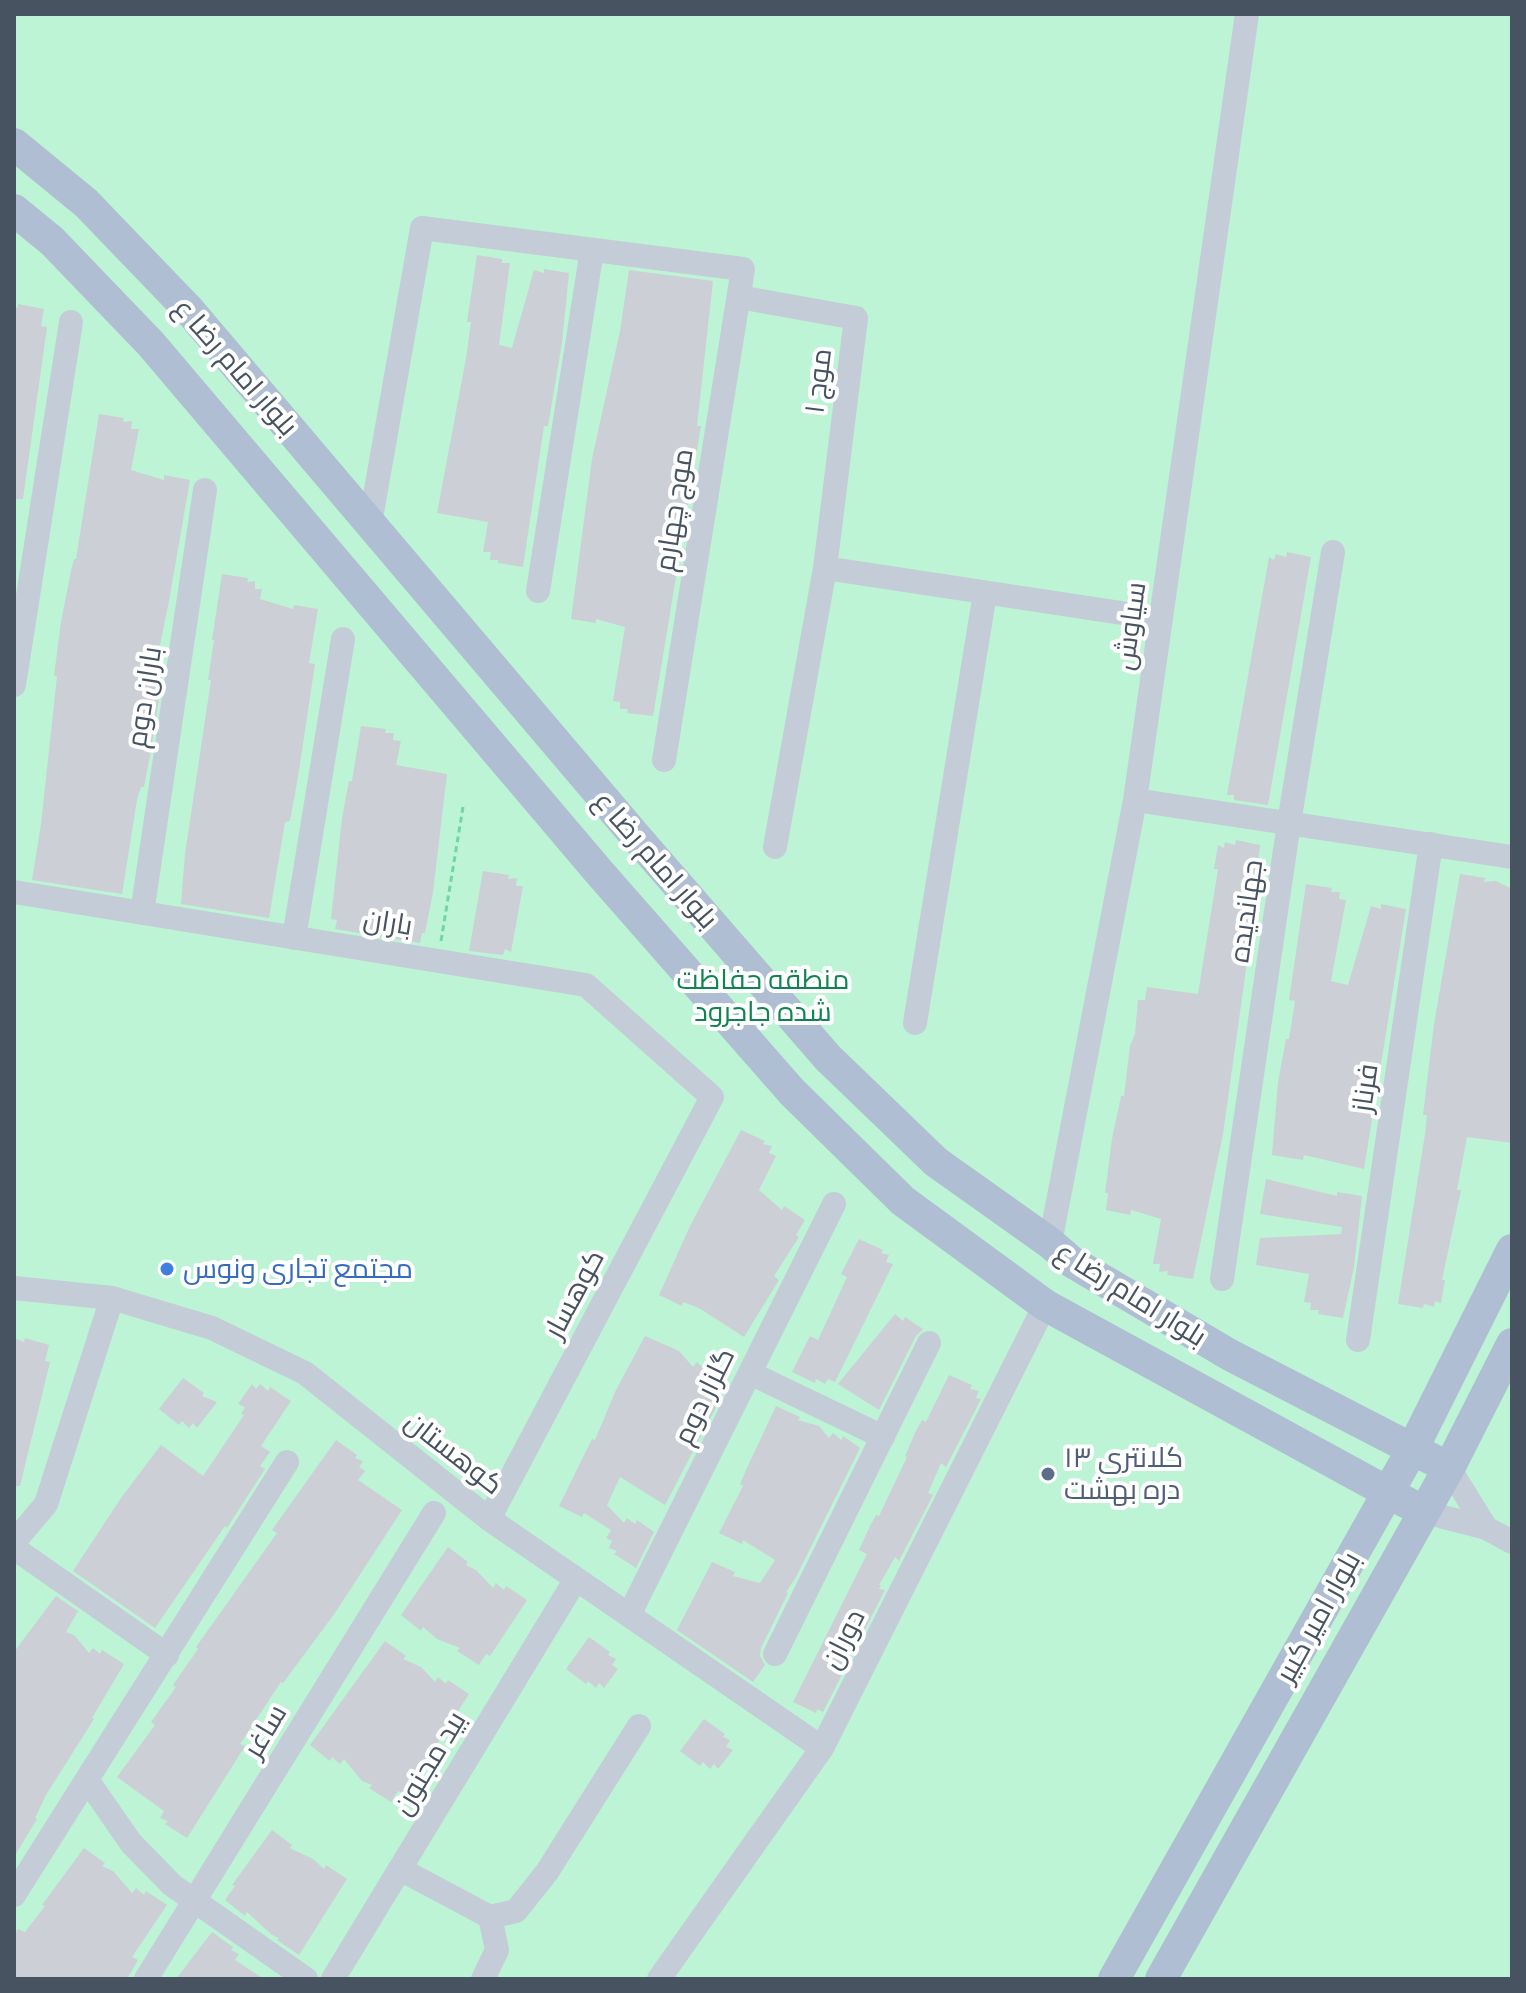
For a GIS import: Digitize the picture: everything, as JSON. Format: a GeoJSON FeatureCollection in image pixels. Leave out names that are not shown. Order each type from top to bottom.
{"type":"FeatureCollection","features":[{"type":"Feature","properties":{"kind":"main road","name":"بلوار امام رضا ع"},"geometry":{"type":"LineString","coordinates":[[14,144],[86,203],[189,310],[637,838],[839,1068],[936,1162],[1072,1262],[1230,1355],[1449,1468]]}},
{"type":"Feature","properties":{"kind":"main road","name":"بلوار امام رضا ع"},"geometry":{"type":"LineString","coordinates":[[14,210],[52,241],[151,344],[599,872],[792,1092],[892,1191],[1045,1305],[1424,1512]]}},
{"type":"Feature","properties":{"kind":"main road"},"geometry":{"type":"LineString","coordinates":[[599,872],[637,838]]}},
{"type":"Feature","properties":{"kind":"main road","name":"بلوار امیر کبیر"},"geometry":{"type":"LineString","coordinates":[[1114,1979],[1413,1448],[1512,1250]]}},
{"type":"Feature","properties":{"kind":"main road","name":"بلوار امیر کبیر"},"geometry":{"type":"LineString","coordinates":[[1161,1979],[1449,1468],[1512,1344]]}},
{"type":"Feature","properties":{"kind":"street","name":"سیاوش"},"geometry":{"type":"LineString","coordinates":[[1050,1243],[1135,800],[1247,14]]}},
{"type":"Feature","properties":{"kind":"street"},"geometry":{"type":"LineString","coordinates":[[370,524],[422,228],[592,250],[538,591]]}},
{"type":"Feature","properties":{"kind":"street","name":"موج چهارم"},"geometry":{"type":"LineString","coordinates":[[592,250],[743,269],[664,760]]}},
{"type":"Feature","properties":{"kind":"street","name":"موج ۱"},"geometry":{"type":"LineString","coordinates":[[739,297],[856,318],[825,568]]}},
{"type":"Feature","properties":{"kind":"street"},"geometry":{"type":"LineString","coordinates":[[14,685],[71,322]]}},
{"type":"Feature","properties":{"kind":"street","name":"باران دوم"},"geometry":{"type":"LineString","coordinates":[[142,913],[205,490]]}},
{"type":"Feature","properties":{"kind":"street","name":"جهاندیده"},"geometry":{"type":"LineString","coordinates":[[1222,1279],[1289,823],[1333,552]]}},
{"type":"Feature","properties":{"kind":"street"},"geometry":{"type":"LineString","coordinates":[[775,847],[825,568],[1161,619]]}},
{"type":"Feature","properties":{"kind":"street"},"geometry":{"type":"LineString","coordinates":[[915,1023],[985,593]]}},
{"type":"Feature","properties":{"kind":"street"},"geometry":{"type":"LineString","coordinates":[[294,938],[343,639]]}},
{"type":"Feature","properties":{"kind":"street"},"geometry":{"type":"LineString","coordinates":[[1135,800],[1512,857]]}},
{"type":"Feature","properties":{"kind":"street","name":"فرناز"},"geometry":{"type":"LineString","coordinates":[[1358,1340],[1431,844]]}},
{"type":"Feature","properties":{"kind":"street","name":"باران"},"geometry":{"type":"LineString","coordinates":[[14,892],[586,985],[712,1097]]}},
{"type":"Feature","properties":{"kind":"street","name":"کوهسار"},"geometry":{"type":"LineString","coordinates":[[489,1519],[712,1097]]}},
{"type":"Feature","properties":{"kind":"street","name":"گلزار دوم"},"geometry":{"type":"LineString","coordinates":[[629,1615],[834,1204]]}},
{"type":"Feature","properties":{"kind":"street","name":"کوهستان"},"geometry":{"type":"LineString","coordinates":[[14,1288],[112,1298],[212,1328],[305,1373],[489,1519],[822,1748]]}},
{"type":"Feature","properties":{"kind":"street"},"geometry":{"type":"LineString","coordinates":[[112,1298],[46,1504],[14,1545],[167,1655]]}},
{"type":"Feature","properties":{"kind":"street","name":"دوران"},"geometry":{"type":"LineString","coordinates":[[659,1979],[822,1748],[1045,1305]]}},
{"type":"Feature","properties":{"kind":"street"},"geometry":{"type":"LineString","coordinates":[[775,1654],[929,1343]]}},
{"type":"Feature","properties":{"kind":"street"},"geometry":{"type":"LineString","coordinates":[[750,1373],[883,1437]]}},
{"type":"Feature","properties":{"kind":"street"},"geometry":{"type":"LineString","coordinates":[[14,1895],[287,1462]]}},
{"type":"Feature","properties":{"kind":"street"},"geometry":{"type":"LineString","coordinates":[[1449,1468],[1486,1528]]}},
{"type":"Feature","properties":{"kind":"street"},"geometry":{"type":"LineString","coordinates":[[1424,1512],[1486,1528],[1512,1542]]}},
{"type":"Feature","properties":{"kind":"street","name":"ساغر"},"geometry":{"type":"LineString","coordinates":[[146,1979],[434,1513]]}},
{"type":"Feature","properties":{"kind":"street","name":"بید مجنون"},"geometry":{"type":"LineString","coordinates":[[333,1979],[576,1579]]}},
{"type":"Feature","properties":{"kind":"street"},"geometry":{"type":"LineString","coordinates":[[400,1869],[490,1917],[516,1911],[547,1872],[639,1726]]}},
{"type":"Feature","properties":{"kind":"street"},"geometry":{"type":"LineString","coordinates":[[88,1781],[131,1843],[172,1885],[306,1979]]}},
{"type":"Feature","properties":{"kind":"street"},"geometry":{"type":"LineString","coordinates":[[483,1979],[497,1950],[490,1917]]}},
{"type":"Feature","properties":{"kind":"path"},"geometry":{"type":"LineString","coordinates":[[437,961],[463,807]]}},
{"type":"Feature","properties":{"kind":"green space","name":"منطقه حفاظت شده جاجرود"},"geometry":{"type":"Polygon","coordinates":[[[14,14],[1512,14],[1512,1979],[14,1979],[14,14]]]}},
{"type":"Feature","properties":{"kind":"building"},"geometry":{"type":"Polygon","coordinates":[[[477,255],[510,263],[499,345],[512,348],[534,270],[569,273],[562,343],[548,426],[544,426],[523,567],[490,560],[491,552],[483,552],[488,522],[437,513],[466,358],[471,322],[467,322],[477,255]]]}},
{"type":"Feature","properties":{"kind":"building"},"geometry":{"type":"Polygon","coordinates":[[[629,270],[713,281],[697,426],[701,426],[653,716],[627,713],[628,709],[620,709],[620,702],[613,701],[625,627],[596,619],[596,623],[571,619],[592,459],[620,331],[629,270]]]}},
{"type":"Feature","properties":{"kind":"building"},"geometry":{"type":"Polygon","coordinates":[[[18,304],[44,309],[41,326],[47,327],[23,499],[14,499],[14,307],[18,308],[18,304]]]}},
{"type":"Feature","properties":{"kind":"building"},"geometry":{"type":"Polygon","coordinates":[[[99,414],[124,418],[123,422],[132,421],[131,429],[139,429],[131,470],[164,480],[164,475],[190,480],[160,645],[156,645],[151,670],[163,672],[122,894],[32,880],[41,824],[61,622],[76,559],[99,414]]]}},
{"type":"Feature","properties":{"kind":"building"},"geometry":{"type":"Polygon","coordinates":[[[1287,552],[1311,557],[1268,805],[1234,800],[1234,795],[1227,795],[1269,557],[1274,560],[1276,554],[1286,557],[1287,552]]]}},
{"type":"Feature","properties":{"kind":"building"},"geometry":{"type":"Polygon","coordinates":[[[222,574],[248,578],[247,582],[255,581],[255,589],[262,589],[260,599],[293,609],[294,605],[318,609],[309,663],[315,664],[298,777],[290,821],[285,822],[269,918],[181,904],[222,574]]]}},
{"type":"Feature","properties":{"kind":"building"},"geometry":{"type":"Polygon","coordinates":[[[361,726],[394,733],[393,740],[401,741],[396,765],[447,774],[433,892],[420,943],[335,929],[337,920],[331,919],[342,818],[361,726]]]}},
{"type":"Feature","properties":{"kind":"building"},"geometry":{"type":"Polygon","coordinates":[[[1236,840],[1260,845],[1258,862],[1261,862],[1223,1134],[1193,1279],[1167,1275],[1168,1271],[1159,1272],[1160,1264],[1153,1264],[1161,1219],[1131,1210],[1130,1215],[1106,1210],[1108,1193],[1105,1193],[1112,1139],[1121,1096],[1124,1096],[1130,1046],[1135,1034],[1138,1000],[1145,1000],[1147,987],[1198,994],[1218,869],[1214,869],[1218,845],[1224,848],[1225,842],[1235,845],[1236,840]]]}},
{"type":"Feature","properties":{"kind":"building"},"geometry":{"type":"Polygon","coordinates":[[[483,871],[509,875],[508,879],[517,878],[516,886],[523,886],[511,952],[505,949],[503,955],[469,951],[483,871]]]}},
{"type":"Feature","properties":{"kind":"building"},"geometry":{"type":"Polygon","coordinates":[[[1460,874],[1485,878],[1484,882],[1496,881],[1512,889],[1512,1143],[1467,1137],[1457,1190],[1461,1190],[1442,1280],[1445,1280],[1441,1303],[1435,1301],[1434,1307],[1424,1304],[1423,1308],[1398,1304],[1425,1134],[1427,1115],[1423,1115],[1434,1024],[1460,874]]]}},
{"type":"Feature","properties":{"kind":"building"},"geometry":{"type":"Polygon","coordinates":[[[1306,884],[1332,888],[1331,892],[1340,892],[1339,899],[1346,900],[1331,981],[1348,985],[1371,906],[1381,909],[1381,904],[1406,909],[1364,1169],[1304,1155],[1303,1160],[1272,1155],[1278,1082],[1295,1001],[1289,1000],[1306,884]]]}},
{"type":"Feature","properties":{"kind":"building"},"geometry":{"type":"Polygon","coordinates":[[[741,1130],[772,1146],[769,1153],[776,1156],[759,1190],[782,1210],[784,1206],[805,1220],[796,1235],[799,1237],[774,1276],[779,1280],[744,1337],[699,1308],[683,1302],[682,1306],[659,1295],[690,1226],[741,1130]]]}},
{"type":"Feature","properties":{"kind":"building"},"geometry":{"type":"Polygon","coordinates":[[[1266,1179],[1337,1196],[1337,1192],[1362,1196],[1354,1267],[1343,1318],[1310,1310],[1311,1303],[1304,1302],[1309,1274],[1256,1265],[1260,1238],[1341,1234],[1342,1227],[1260,1214],[1266,1179]]]}},
{"type":"Feature","properties":{"kind":"building"},"geometry":{"type":"Polygon","coordinates":[[[859,1239],[883,1250],[881,1253],[889,1255],[886,1262],[893,1264],[835,1382],[828,1379],[825,1384],[816,1379],[815,1383],[792,1372],[810,1336],[818,1340],[847,1277],[841,1274],[859,1239]]]}},
{"type":"Feature","properties":{"kind":"building"},"geometry":{"type":"Polygon","coordinates":[[[895,1314],[923,1329],[916,1336],[879,1410],[838,1384],[895,1314]]]}},
{"type":"Feature","properties":{"kind":"building"},"geometry":{"type":"Polygon","coordinates":[[[645,1336],[679,1351],[693,1367],[697,1362],[704,1369],[706,1365],[727,1379],[718,1394],[722,1396],[665,1505],[620,1477],[607,1505],[624,1523],[627,1518],[635,1524],[637,1520],[654,1532],[636,1568],[609,1548],[612,1541],[606,1538],[611,1530],[584,1513],[582,1517],[559,1506],[645,1336]]]}},
{"type":"Feature","properties":{"kind":"building"},"geometry":{"type":"Polygon","coordinates":[[[14,1338],[49,1345],[45,1361],[50,1362],[20,1486],[14,1486],[14,1338]]]}},
{"type":"Feature","properties":{"kind":"building"},"geometry":{"type":"Polygon","coordinates":[[[949,1375],[972,1385],[970,1389],[979,1391],[976,1398],[981,1399],[946,1467],[941,1463],[928,1493],[933,1495],[899,1561],[895,1557],[879,1585],[879,1589],[885,1590],[823,1712],[817,1709],[816,1713],[793,1702],[867,1554],[859,1550],[870,1526],[876,1515],[879,1516],[916,1431],[922,1420],[926,1422],[949,1375]]]}},
{"type":"Feature","properties":{"kind":"building"},"geometry":{"type":"Polygon","coordinates":[[[183,1378],[204,1393],[202,1396],[217,1402],[197,1428],[193,1423],[189,1428],[182,1421],[179,1425],[159,1409],[183,1378]]]}},
{"type":"Feature","properties":{"kind":"building"},"geometry":{"type":"Polygon","coordinates":[[[252,1384],[256,1389],[260,1384],[268,1391],[270,1387],[291,1401],[261,1446],[270,1452],[260,1466],[265,1469],[155,1628],[73,1571],[121,1498],[161,1445],[203,1476],[244,1415],[241,1414],[245,1407],[238,1404],[252,1384]]]}},
{"type":"Feature","properties":{"kind":"building"},"geometry":{"type":"Polygon","coordinates":[[[776,1406],[800,1417],[798,1420],[819,1426],[829,1438],[833,1433],[841,1440],[843,1436],[860,1448],[786,1592],[761,1648],[760,1656],[765,1665],[753,1682],[677,1630],[712,1562],[735,1572],[733,1576],[760,1583],[775,1560],[743,1540],[742,1544],[719,1533],[743,1486],[740,1484],[776,1406]]]}},
{"type":"Feature","properties":{"kind":"building"},"geometry":{"type":"Polygon","coordinates":[[[336,1440],[357,1455],[355,1458],[363,1461],[359,1467],[365,1471],[358,1480],[402,1510],[335,1613],[281,1682],[240,1744],[245,1746],[187,1838],[165,1824],[168,1821],[160,1818],[164,1811],[117,1777],[155,1725],[151,1722],[176,1687],[173,1685],[198,1649],[196,1647],[277,1533],[272,1530],[336,1440]]]}},
{"type":"Feature","properties":{"kind":"building"},"geometry":{"type":"Polygon","coordinates":[[[448,1547],[493,1588],[496,1583],[504,1590],[506,1586],[527,1600],[490,1656],[486,1654],[479,1665],[457,1651],[460,1648],[437,1639],[423,1627],[421,1631],[401,1615],[448,1547]]]}},
{"type":"Feature","properties":{"kind":"building"},"geometry":{"type":"Polygon","coordinates":[[[56,1596],[78,1611],[66,1632],[74,1635],[89,1653],[93,1648],[100,1654],[102,1650],[124,1664],[46,1795],[37,1819],[14,1857],[14,1652],[56,1596]]]}},
{"type":"Feature","properties":{"kind":"building"},"geometry":{"type":"Polygon","coordinates":[[[589,1637],[616,1659],[612,1665],[618,1669],[604,1688],[599,1683],[596,1688],[588,1681],[586,1684],[566,1669],[589,1637]]]}},
{"type":"Feature","properties":{"kind":"building"},"geometry":{"type":"Polygon","coordinates":[[[385,1641],[406,1656],[403,1659],[421,1667],[435,1682],[438,1677],[446,1684],[448,1680],[469,1694],[405,1794],[398,1791],[391,1802],[369,1788],[372,1785],[362,1781],[344,1759],[340,1764],[332,1757],[330,1761],[310,1745],[385,1641]]]}},
{"type":"Feature","properties":{"kind":"building"},"geometry":{"type":"Polygon","coordinates":[[[704,1719],[725,1734],[723,1737],[730,1740],[726,1747],[733,1750],[718,1769],[714,1764],[710,1769],[703,1762],[700,1766],[680,1751],[704,1719]]]}},
{"type":"Feature","properties":{"kind":"building"},"geometry":{"type":"Polygon","coordinates":[[[272,1830],[292,1845],[290,1848],[347,1879],[299,1955],[277,1940],[279,1938],[247,1912],[245,1916],[225,1900],[235,1886],[232,1885],[272,1830]]]}},
{"type":"Feature","properties":{"kind":"building"},"geometry":{"type":"Polygon","coordinates":[[[84,1848],[105,1863],[102,1866],[113,1871],[132,1893],[136,1888],[144,1895],[146,1891],[167,1905],[132,1957],[138,1960],[127,1979],[14,1979],[14,1937],[18,1929],[25,1932],[84,1848]]]}},
{"type":"Feature","properties":{"kind":"building"},"geometry":{"type":"Polygon","coordinates":[[[212,1932],[239,1954],[235,1960],[264,1979],[176,1979],[212,1932]]]}},
{"type":"Feature","properties":{"kind":"place","name":"مجتمع تجاری ونوس"},"geometry":{"type":"Point","coordinates":[167,1269]}},
{"type":"Feature","properties":{"kind":"place","name":"کلانتری ۱۳ دره بهشت"},"geometry":{"type":"Point","coordinates":[1048,1474]}}]}
